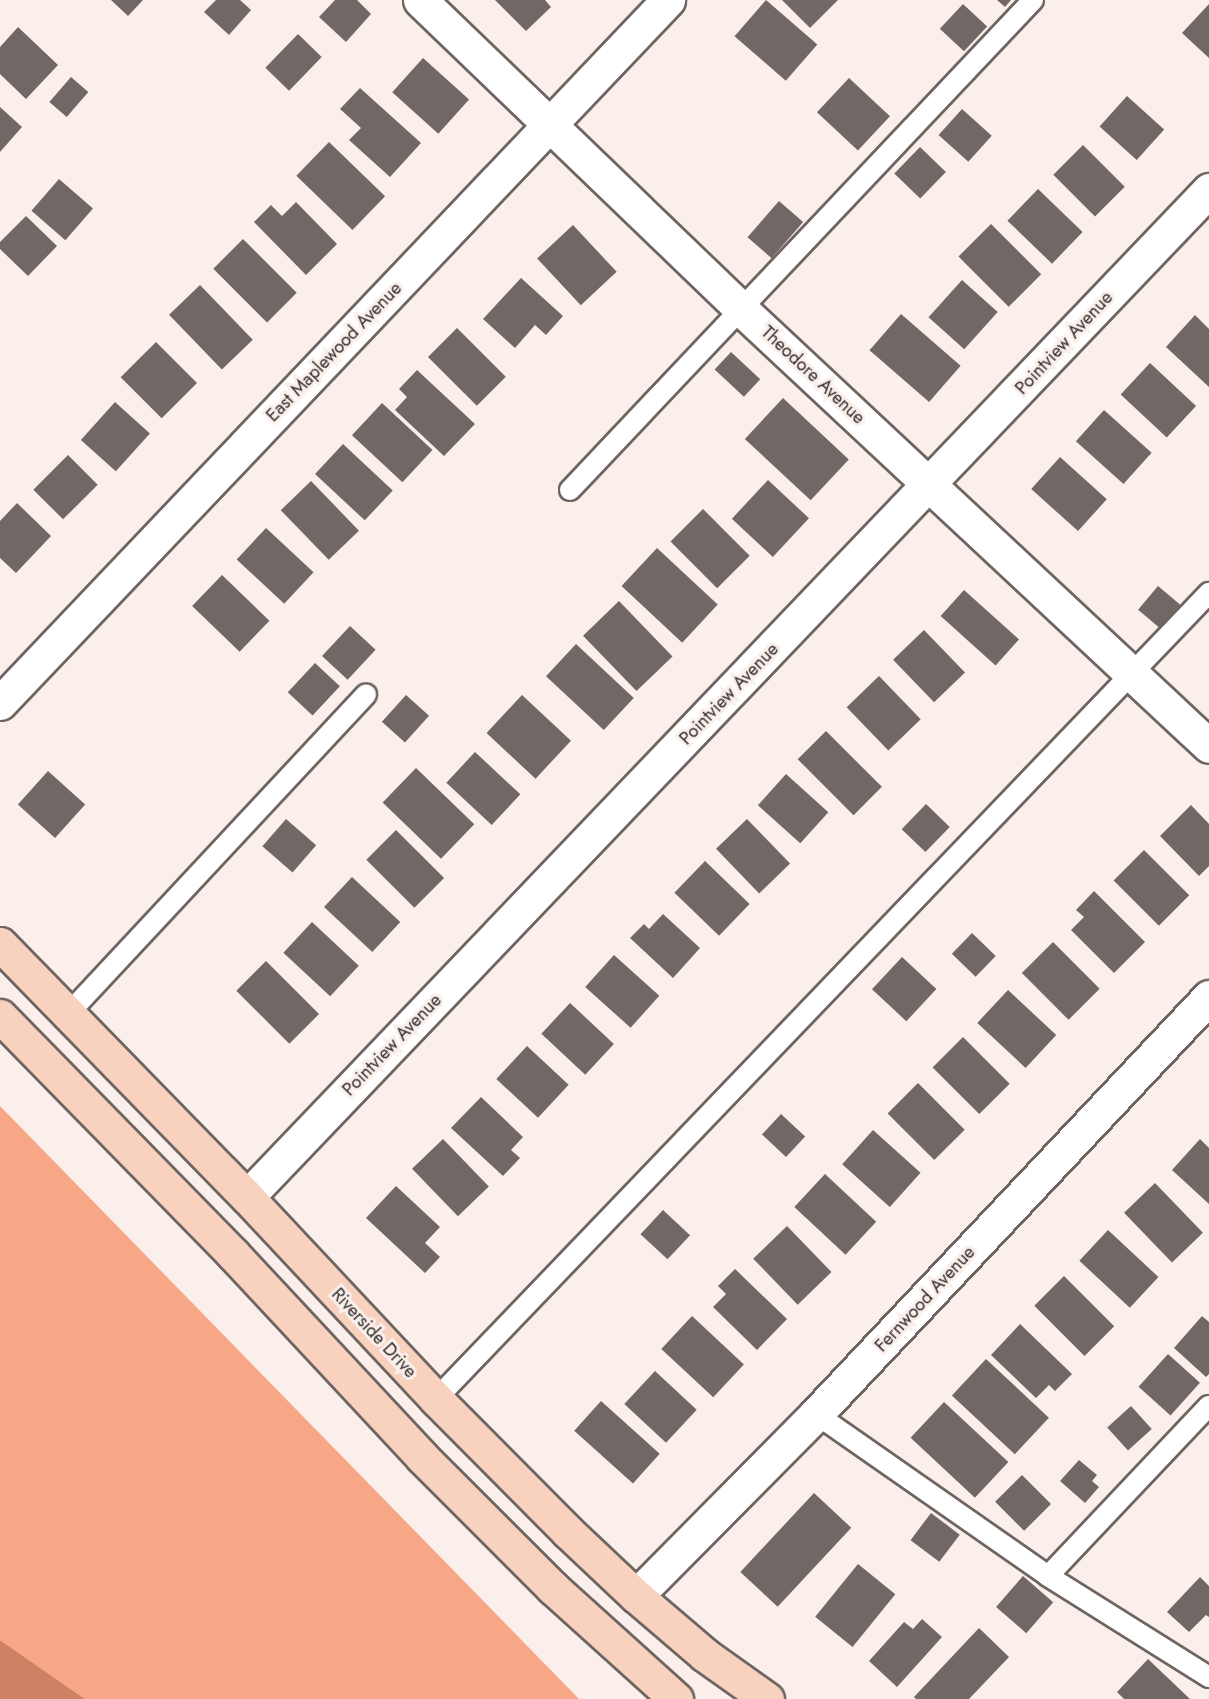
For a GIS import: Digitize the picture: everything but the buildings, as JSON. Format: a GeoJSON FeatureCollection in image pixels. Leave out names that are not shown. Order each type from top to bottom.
{"type":"FeatureCollection","features":[{"type":"Feature","properties":{"kind":"main road","name":"Riverside Drive"},"geometry":{"type":"LineString","coordinates":[[0,944],[247,1197],[436,1399],[567,1531],[636,1596],[705,1655],[767,1699]]}},
{"type":"Feature","properties":{"kind":"main road"},"geometry":{"type":"LineString","coordinates":[[0,1016],[233,1254],[422,1457],[553,1588],[676,1699]]}},
{"type":"Feature","properties":{"kind":"street","name":"Theodore Avenue"},"geometry":{"type":"LineString","coordinates":[[420,0],[741,309],[1209,746]]}},
{"type":"Feature","properties":{"kind":"street","name":"East Maplewood Avenue"},"geometry":{"type":"LineString","coordinates":[[0,703],[668,0]]}},
{"type":"Feature","properties":{"kind":"street","name":"Pointview Avenue"},"geometry":{"type":"LineString","coordinates":[[247,1197],[931,484],[1209,190]]}},
{"type":"Feature","properties":{"kind":"street","name":"Fernwood Avenue"},"geometry":{"type":"LineString","coordinates":[[636,1596],[816,1414],[1209,997]]}},
{"type":"Feature","properties":{"kind":"lane"},"geometry":{"type":"LineString","coordinates":[[570,490],[1033,0]]}},
{"type":"Feature","properties":{"kind":"lane"},"geometry":{"type":"LineString","coordinates":[[436,1399],[1209,593]]}},
{"type":"Feature","properties":{"kind":"lane"},"geometry":{"type":"LineString","coordinates":[[68,1014],[366,694]]}},
{"type":"Feature","properties":{"kind":"lane"},"geometry":{"type":"LineString","coordinates":[[1048,1576],[1209,1406]]}},
{"type":"Feature","properties":{"kind":"lane"},"geometry":{"type":"LineString","coordinates":[[816,1414],[1048,1576],[1209,1677]]}},
{"type":"Feature","properties":{"kind":"shaded area"},"geometry":{"type":"Polygon","coordinates":[[[0,1106],[579,1699],[85,1699],[0,1640],[0,1106]]]}},
{"type":"Feature","properties":{"kind":"shaded area"},"geometry":{"type":"Polygon","coordinates":[[[0,1640],[85,1699],[0,1699],[0,1640]]]}}]}
